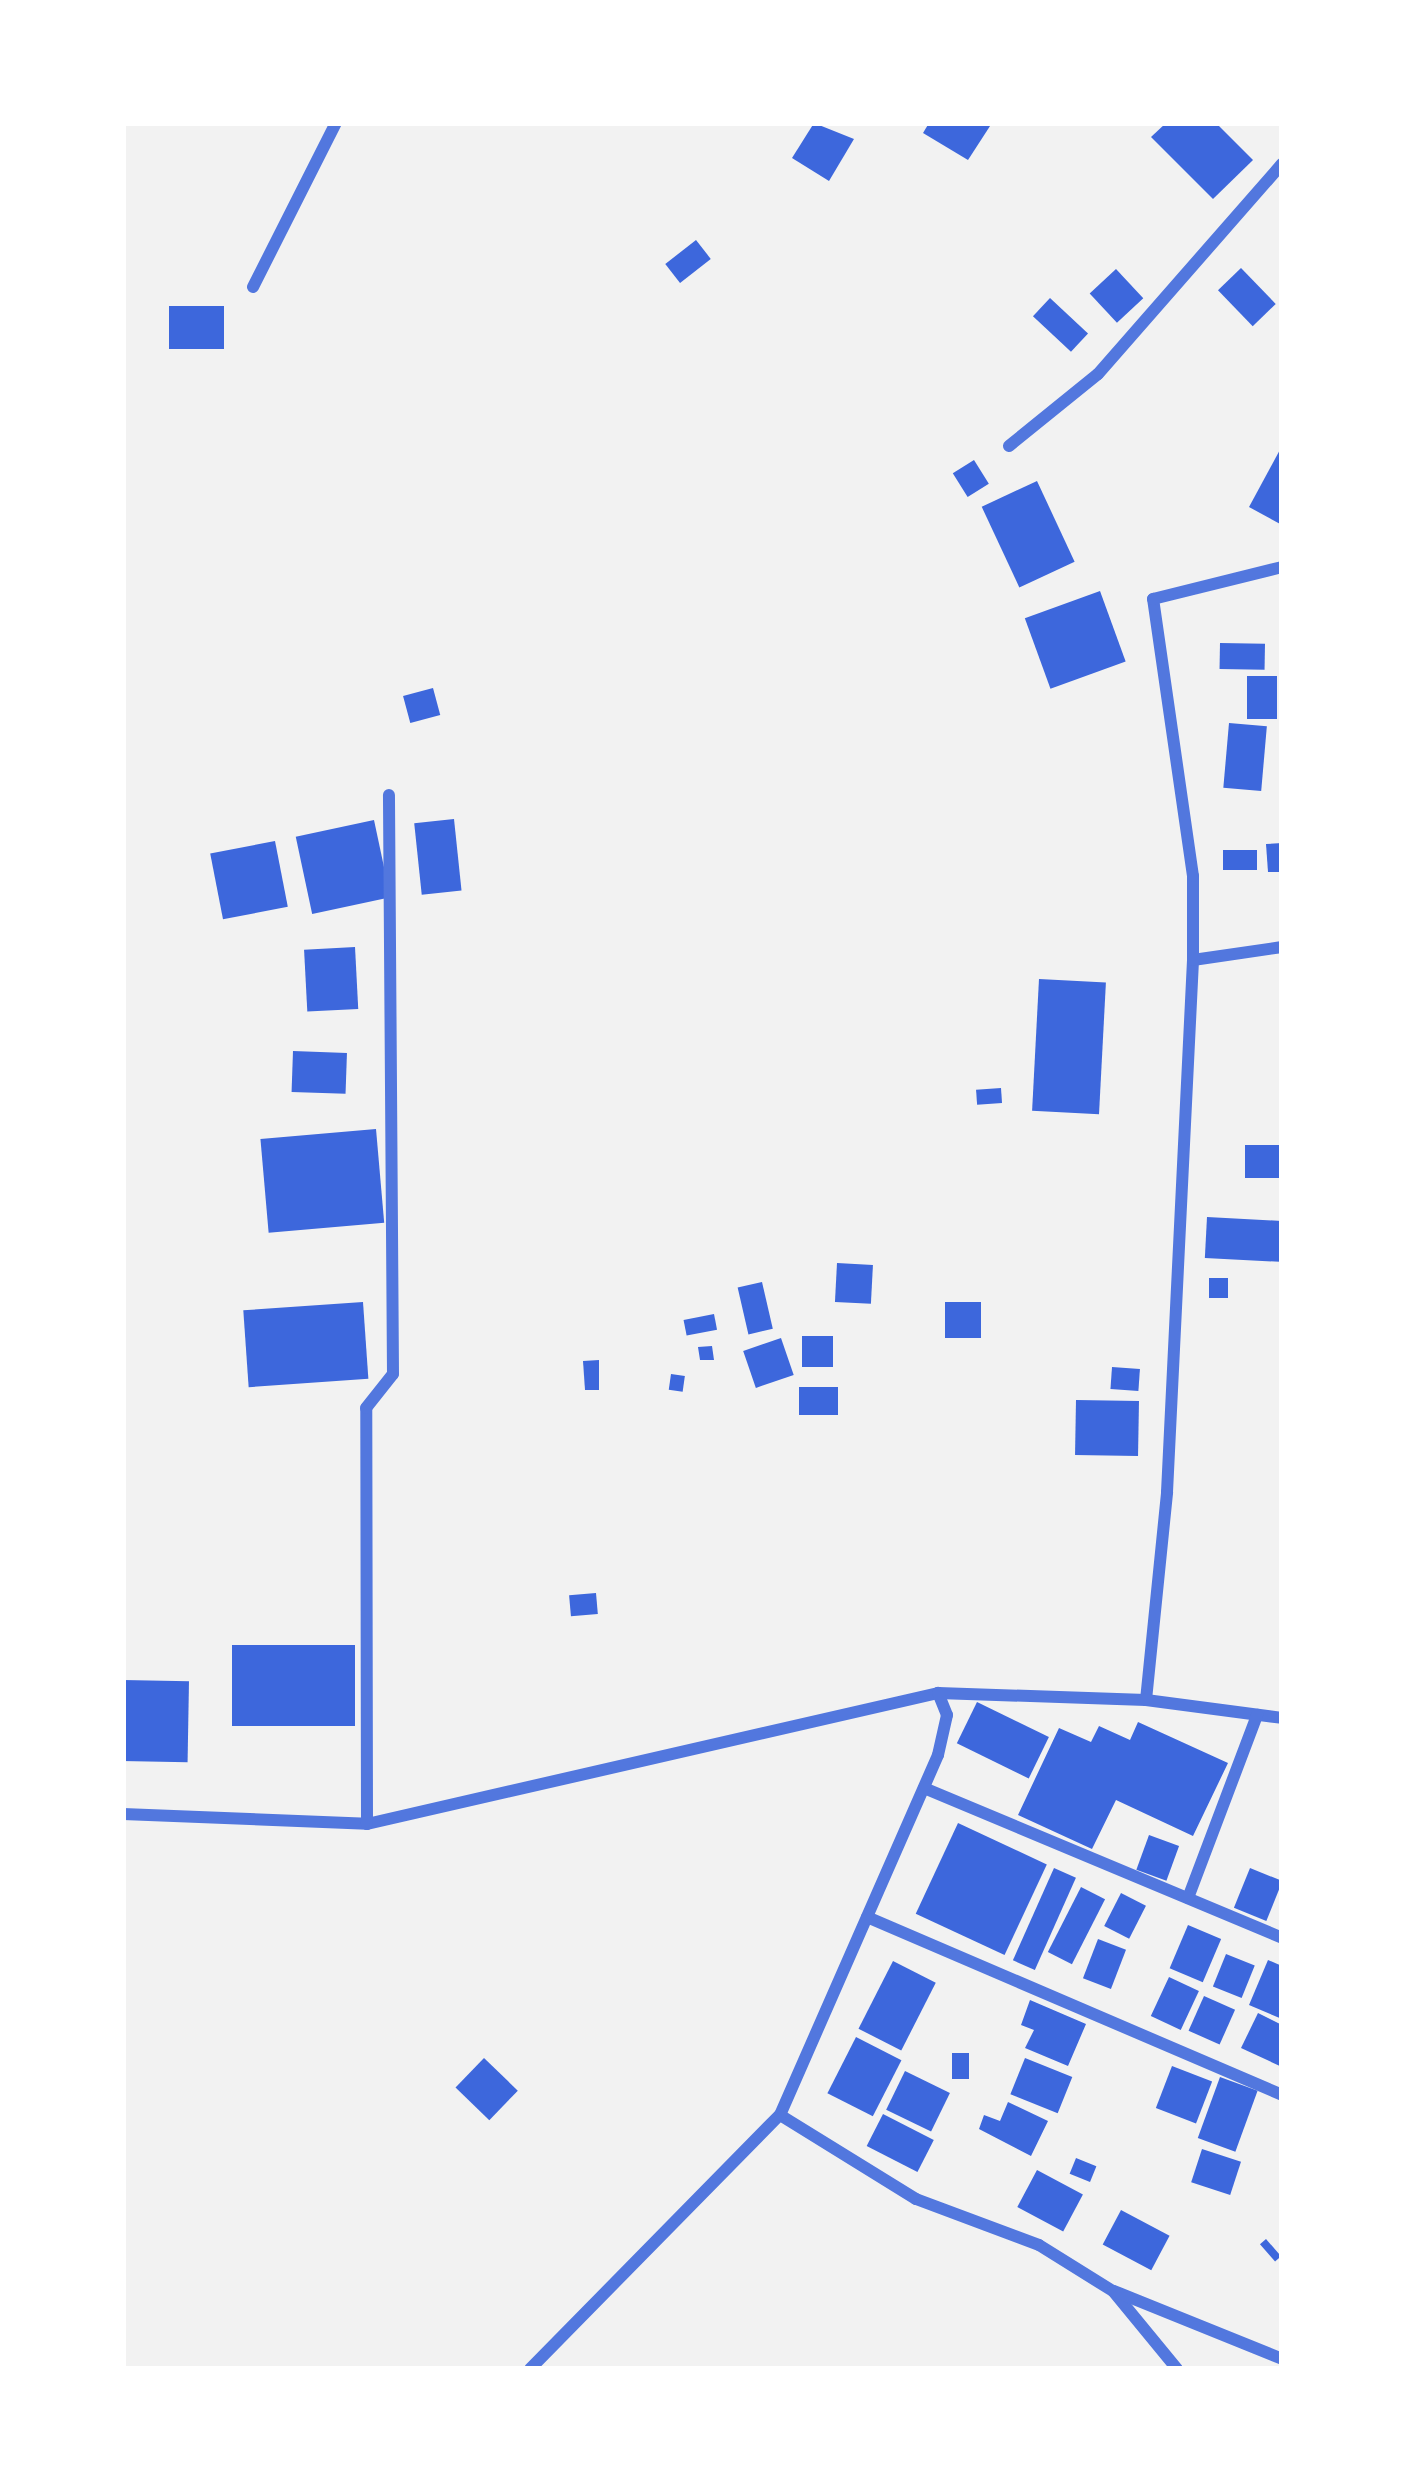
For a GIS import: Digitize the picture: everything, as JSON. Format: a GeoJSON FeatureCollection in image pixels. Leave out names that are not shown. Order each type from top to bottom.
{"type":"FeatureCollection","features":[{"type":"Feature","properties":{"kind":"street"},"geometry":{"type":"LineString","coordinates":[[254,287],[336,123]]}},
{"type":"Feature","properties":{"kind":"street"},"geometry":{"type":"LineString","coordinates":[[1009,446],[1098,374],[1282,164]]}},
{"type":"Feature","properties":{"kind":"street"},"geometry":{"type":"LineString","coordinates":[[1146,1700],[1166,1492],[1193,960],[1193,876],[1154,598],[1282,567]]}},
{"type":"Feature","properties":{"kind":"street"},"geometry":{"type":"LineString","coordinates":[[367,1824],[366,1408],[393,1374],[389,795]]}},
{"type":"Feature","properties":{"kind":"street"},"geometry":{"type":"LineString","coordinates":[[1193,960],[1282,947]]}},
{"type":"Feature","properties":{"kind":"street"},"geometry":{"type":"LineString","coordinates":[[530,2369],[780,2115],[924,1788],[947,1715],[938,1693]]}},
{"type":"Feature","properties":{"kind":"street"},"geometry":{"type":"LineString","coordinates":[[123,1814],[367,1824],[938,1693],[1146,1700],[1282,1718]]}},
{"type":"Feature","properties":{"kind":"street"},"geometry":{"type":"LineString","coordinates":[[1188,1898],[1257,1715]]}},
{"type":"Feature","properties":{"kind":"street"},"geometry":{"type":"LineString","coordinates":[[924,1788],[1282,1938]]}},
{"type":"Feature","properties":{"kind":"street"},"geometry":{"type":"LineString","coordinates":[[866,1917],[1282,2095]]}},
{"type":"Feature","properties":{"kind":"street"},"geometry":{"type":"LineString","coordinates":[[780,2115],[916,2199],[1039,2245],[1113,2291],[1282,2359]]}},
{"type":"Feature","properties":{"kind":"street"},"geometry":{"type":"LineString","coordinates":[[1113,2291],[1177,2369]]}},
{"type":"Feature","properties":{"kind":"building"},"geometry":{"type":"Polygon","coordinates":[[[814,123],[854,139],[829,181],[792,158],[814,123]]]}},
{"type":"Feature","properties":{"kind":"building"},"geometry":{"type":"Polygon","coordinates":[[[929,123],[992,123],[968,160],[923,133],[929,123]]]}},
{"type":"Feature","properties":{"kind":"building"},"geometry":{"type":"Polygon","coordinates":[[[1166,123],[1216,123],[1253,160],[1213,199],[1151,137],[1166,123]]]}},
{"type":"Feature","properties":{"kind":"building"},"geometry":{"type":"Polygon","coordinates":[[[696,240],[711,259],[680,283],[665,264],[696,240]]]}},
{"type":"Feature","properties":{"kind":"building"},"geometry":{"type":"Polygon","coordinates":[[[1241,268],[1276,304],[1253,326],[1218,290],[1241,268]]]}},
{"type":"Feature","properties":{"kind":"building"},"geometry":{"type":"Polygon","coordinates":[[[1116,269],[1143,298],[1117,323],[1090,294],[1116,269]]]}},
{"type":"Feature","properties":{"kind":"building"},"geometry":{"type":"Polygon","coordinates":[[[1050,298],[1088,333],[1071,352],[1033,316],[1050,298]]]}},
{"type":"Feature","properties":{"kind":"building"},"geometry":{"type":"Polygon","coordinates":[[[169,306],[224,306],[224,349],[169,349],[169,306]]]}},
{"type":"Feature","properties":{"kind":"building"},"geometry":{"type":"Polygon","coordinates":[[[1282,446],[1282,525],[1249,507],[1282,446]]]}},
{"type":"Feature","properties":{"kind":"building"},"geometry":{"type":"Polygon","coordinates":[[[974,460],[989,484],[968,497],[953,473],[974,460]]]}},
{"type":"Feature","properties":{"kind":"building"},"geometry":{"type":"Polygon","coordinates":[[[1037,481],[1075,562],[1019,587],[982,507],[1037,481]]]}},
{"type":"Feature","properties":{"kind":"building"},"geometry":{"type":"Polygon","coordinates":[[[1100,591],[1126,661],[1050,689],[1025,618],[1100,591]]]}},
{"type":"Feature","properties":{"kind":"building"},"geometry":{"type":"Polygon","coordinates":[[[1220,643],[1265,644],[1265,670],[1220,669],[1220,643]]]}},
{"type":"Feature","properties":{"kind":"building"},"geometry":{"type":"Polygon","coordinates":[[[1247,676],[1277,676],[1277,719],[1247,719],[1247,676]]]}},
{"type":"Feature","properties":{"kind":"building"},"geometry":{"type":"Polygon","coordinates":[[[433,688],[440,715],[410,723],[403,696],[433,688]]]}},
{"type":"Feature","properties":{"kind":"building"},"geometry":{"type":"Polygon","coordinates":[[[1229,723],[1267,726],[1261,791],[1223,788],[1229,723]]]}},
{"type":"Feature","properties":{"kind":"building"},"geometry":{"type":"Polygon","coordinates":[[[454,819],[462,891],[422,895],[414,823],[454,819]]]}},
{"type":"Feature","properties":{"kind":"building"},"geometry":{"type":"Polygon","coordinates":[[[374,820],[390,897],[312,914],[296,837],[374,820]]]}},
{"type":"Feature","properties":{"kind":"building"},"geometry":{"type":"Polygon","coordinates":[[[275,841],[288,907],[223,919],[210,854],[275,841]]]}},
{"type":"Feature","properties":{"kind":"building"},"geometry":{"type":"Polygon","coordinates":[[[1282,843],[1282,872],[1268,872],[1266,844],[1282,843]]]}},
{"type":"Feature","properties":{"kind":"building"},"geometry":{"type":"Polygon","coordinates":[[[1223,850],[1257,850],[1257,870],[1223,870],[1223,850]]]}},
{"type":"Feature","properties":{"kind":"building"},"geometry":{"type":"Polygon","coordinates":[[[355,947],[358,1009],[307,1012],[304,950],[355,947]]]}},
{"type":"Feature","properties":{"kind":"building"},"geometry":{"type":"Polygon","coordinates":[[[1039,979],[1106,983],[1099,1114],[1032,1111],[1039,979]]]}},
{"type":"Feature","properties":{"kind":"building"},"geometry":{"type":"Polygon","coordinates":[[[293,1051],[347,1053],[346,1094],[292,1092],[293,1051]]]}},
{"type":"Feature","properties":{"kind":"building"},"geometry":{"type":"Polygon","coordinates":[[[1001,1088],[1002,1103],[977,1105],[976,1090],[1001,1088]]]}},
{"type":"Feature","properties":{"kind":"building"},"geometry":{"type":"Polygon","coordinates":[[[376,1129],[384,1223],[269,1233],[260,1139],[376,1129]]]}},
{"type":"Feature","properties":{"kind":"building"},"geometry":{"type":"Polygon","coordinates":[[[1245,1145],[1282,1145],[1282,1178],[1245,1178],[1245,1145]]]}},
{"type":"Feature","properties":{"kind":"building"},"geometry":{"type":"Polygon","coordinates":[[[1207,1217],[1282,1221],[1280,1262],[1205,1258],[1207,1217]]]}},
{"type":"Feature","properties":{"kind":"building"},"geometry":{"type":"Polygon","coordinates":[[[837,1263],[873,1265],[871,1304],[835,1302],[837,1263]]]}},
{"type":"Feature","properties":{"kind":"building"},"geometry":{"type":"Polygon","coordinates":[[[1209,1278],[1228,1278],[1228,1298],[1209,1298],[1209,1278]]]}},
{"type":"Feature","properties":{"kind":"building"},"geometry":{"type":"Polygon","coordinates":[[[762,1282],[773,1329],[748,1334],[738,1288],[762,1282]]]}},
{"type":"Feature","properties":{"kind":"building"},"geometry":{"type":"Polygon","coordinates":[[[363,1302],[368,1379],[249,1387],[243,1310],[363,1302]]]}},
{"type":"Feature","properties":{"kind":"building"},"geometry":{"type":"Polygon","coordinates":[[[945,1302],[981,1302],[981,1338],[945,1338],[945,1302]]]}},
{"type":"Feature","properties":{"kind":"building"},"geometry":{"type":"Polygon","coordinates":[[[714,1314],[717,1330],[687,1336],[684,1320],[714,1314]]]}},
{"type":"Feature","properties":{"kind":"building"},"geometry":{"type":"Polygon","coordinates":[[[802,1336],[833,1336],[833,1367],[802,1367],[802,1336]]]}},
{"type":"Feature","properties":{"kind":"building"},"geometry":{"type":"Polygon","coordinates":[[[781,1338],[794,1375],[756,1388],[743,1351],[781,1338]]]}},
{"type":"Feature","properties":{"kind":"building"},"geometry":{"type":"Polygon","coordinates":[[[712,1346],[714,1360],[700,1360],[698,1347],[712,1346]]]}},
{"type":"Feature","properties":{"kind":"building"},"geometry":{"type":"Polygon","coordinates":[[[599,1360],[599,1390],[585,1390],[583,1361],[599,1360]]]}},
{"type":"Feature","properties":{"kind":"building"},"geometry":{"type":"Polygon","coordinates":[[[1112,1367],[1140,1369],[1138,1391],[1110,1389],[1112,1367]]]}},
{"type":"Feature","properties":{"kind":"building"},"geometry":{"type":"Polygon","coordinates":[[[671,1374],[685,1376],[683,1392],[669,1390],[671,1374]]]}},
{"type":"Feature","properties":{"kind":"building"},"geometry":{"type":"Polygon","coordinates":[[[799,1387],[838,1387],[838,1415],[799,1415],[799,1387]]]}},
{"type":"Feature","properties":{"kind":"building"},"geometry":{"type":"Polygon","coordinates":[[[1076,1400],[1139,1401],[1138,1456],[1075,1455],[1076,1400]]]}},
{"type":"Feature","properties":{"kind":"building"},"geometry":{"type":"Polygon","coordinates":[[[596,1593],[598,1614],[571,1616],[569,1595],[596,1593]]]}},
{"type":"Feature","properties":{"kind":"building"},"geometry":{"type":"Polygon","coordinates":[[[232,1645],[355,1645],[355,1726],[232,1726],[232,1645]]]}},
{"type":"Feature","properties":{"kind":"building"},"geometry":{"type":"Polygon","coordinates":[[[123,1680],[189,1681],[188,1762],[123,1761],[123,1680]]]}},
{"type":"Feature","properties":{"kind":"building"},"geometry":{"type":"Polygon","coordinates":[[[977,1702],[1049,1737],[1029,1778],[957,1743],[977,1702]]]}},
{"type":"Feature","properties":{"kind":"building"},"geometry":{"type":"Polygon","coordinates":[[[1138,1722],[1228,1763],[1193,1836],[1116,1800],[1092,1849],[1018,1815],[1059,1728],[1091,1742],[1099,1726],[1130,1740],[1138,1722]]]}},
{"type":"Feature","properties":{"kind":"building"},"geometry":{"type":"Polygon","coordinates":[[[958,1823],[1047,1864],[1005,1955],[916,1914],[958,1823]]]}},
{"type":"Feature","properties":{"kind":"building"},"geometry":{"type":"Polygon","coordinates":[[[1149,1835],[1179,1846],[1166,1881],[1136,1870],[1149,1835]]]}},
{"type":"Feature","properties":{"kind":"building"},"geometry":{"type":"Polygon","coordinates":[[[1054,1868],[1076,1878],[1035,1970],[1013,1960],[1054,1868]]]}},
{"type":"Feature","properties":{"kind":"building"},"geometry":{"type":"Polygon","coordinates":[[[1250,1868],[1282,1881],[1266,1921],[1234,1908],[1250,1868]]]}},
{"type":"Feature","properties":{"kind":"building"},"geometry":{"type":"Polygon","coordinates":[[[1081,1887],[1105,1899],[1072,1964],[1048,1952],[1081,1887]]]}},
{"type":"Feature","properties":{"kind":"building"},"geometry":{"type":"Polygon","coordinates":[[[1121,1893],[1146,1906],[1129,1939],[1104,1926],[1121,1893]]]}},
{"type":"Feature","properties":{"kind":"building"},"geometry":{"type":"Polygon","coordinates":[[[1188,1925],[1221,1939],[1203,1982],[1170,1968],[1188,1925]]]}},
{"type":"Feature","properties":{"kind":"building"},"geometry":{"type":"Polygon","coordinates":[[[1098,1939],[1126,1950],[1111,1989],[1083,1978],[1098,1939]]]}},
{"type":"Feature","properties":{"kind":"building"},"geometry":{"type":"Polygon","coordinates":[[[1226,1954],[1255,1966],[1242,1998],[1213,1986],[1226,1954]]]}},
{"type":"Feature","properties":{"kind":"building"},"geometry":{"type":"Polygon","coordinates":[[[1268,1960],[1282,1966],[1282,2019],[1249,2005],[1268,1960]]]}},
{"type":"Feature","properties":{"kind":"building"},"geometry":{"type":"Polygon","coordinates":[[[893,1961],[936,1983],[901,2051],[858,2029],[893,1961]]]}},
{"type":"Feature","properties":{"kind":"building"},"geometry":{"type":"Polygon","coordinates":[[[1169,1977],[1199,1991],[1181,2030],[1151,2016],[1169,1977]]]}},
{"type":"Feature","properties":{"kind":"building"},"geometry":{"type":"Polygon","coordinates":[[[1204,1996],[1235,2010],[1220,2045],[1189,2031],[1204,1996]]]}},
{"type":"Feature","properties":{"kind":"building"},"geometry":{"type":"Polygon","coordinates":[[[1030,2000],[1086,2024],[1068,2066],[1025,2048],[1034,2030],[1021,2025],[1030,2000]]]}},
{"type":"Feature","properties":{"kind":"building"},"geometry":{"type":"Polygon","coordinates":[[[1258,2013],[1282,2025],[1282,2067],[1241,2048],[1258,2013]]]}},
{"type":"Feature","properties":{"kind":"building"},"geometry":{"type":"Polygon","coordinates":[[[856,2037],[901,2060],[873,2116],[827,2093],[856,2037]]]}},
{"type":"Feature","properties":{"kind":"building"},"geometry":{"type":"Polygon","coordinates":[[[952,2053],[969,2053],[969,2079],[952,2079],[952,2053]]]}},
{"type":"Feature","properties":{"kind":"building"},"geometry":{"type":"Polygon","coordinates":[[[484,2058],[518,2091],[489,2120],[456,2087],[484,2058]]]}},
{"type":"Feature","properties":{"kind":"building"},"geometry":{"type":"Polygon","coordinates":[[[1025,2058],[1072,2077],[1058,2113],[1010,2094],[1025,2058]]]}},
{"type":"Feature","properties":{"kind":"building"},"geometry":{"type":"Polygon","coordinates":[[[1172,2066],[1212,2081],[1196,2123],[1156,2108],[1172,2066]]]}},
{"type":"Feature","properties":{"kind":"building"},"geometry":{"type":"Polygon","coordinates":[[[905,2071],[950,2093],[931,2132],[886,2110],[905,2071]]]}},
{"type":"Feature","properties":{"kind":"building"},"geometry":{"type":"Polygon","coordinates":[[[1220,2077],[1258,2091],[1235,2152],[1198,2138],[1220,2077]]]}},
{"type":"Feature","properties":{"kind":"building"},"geometry":{"type":"Polygon","coordinates":[[[1008,2102],[1048,2121],[1031,2156],[979,2129],[984,2115],[1000,2121],[1008,2102]]]}},
{"type":"Feature","properties":{"kind":"building"},"geometry":{"type":"Polygon","coordinates":[[[883,2114],[934,2140],[917,2172],[867,2146],[883,2114]]]}},
{"type":"Feature","properties":{"kind":"building"},"geometry":{"type":"Polygon","coordinates":[[[1202,2149],[1241,2162],[1230,2195],[1191,2182],[1202,2149]]]}},
{"type":"Feature","properties":{"kind":"building"},"geometry":{"type":"Polygon","coordinates":[[[1076,2158],[1096,2166],[1090,2182],[1070,2174],[1076,2158]]]}},
{"type":"Feature","properties":{"kind":"building"},"geometry":{"type":"Polygon","coordinates":[[[1037,2170],[1083,2194],[1063,2231],[1017,2207],[1037,2170]]]}},
{"type":"Feature","properties":{"kind":"building"},"geometry":{"type":"Polygon","coordinates":[[[1121,2210],[1170,2236],[1151,2270],[1103,2244],[1121,2210]]]}},
{"type":"Feature","properties":{"kind":"building"},"geometry":{"type":"Polygon","coordinates":[[[1266,2239],[1281,2256],[1275,2262],[1260,2244],[1266,2239]]]}}]}
